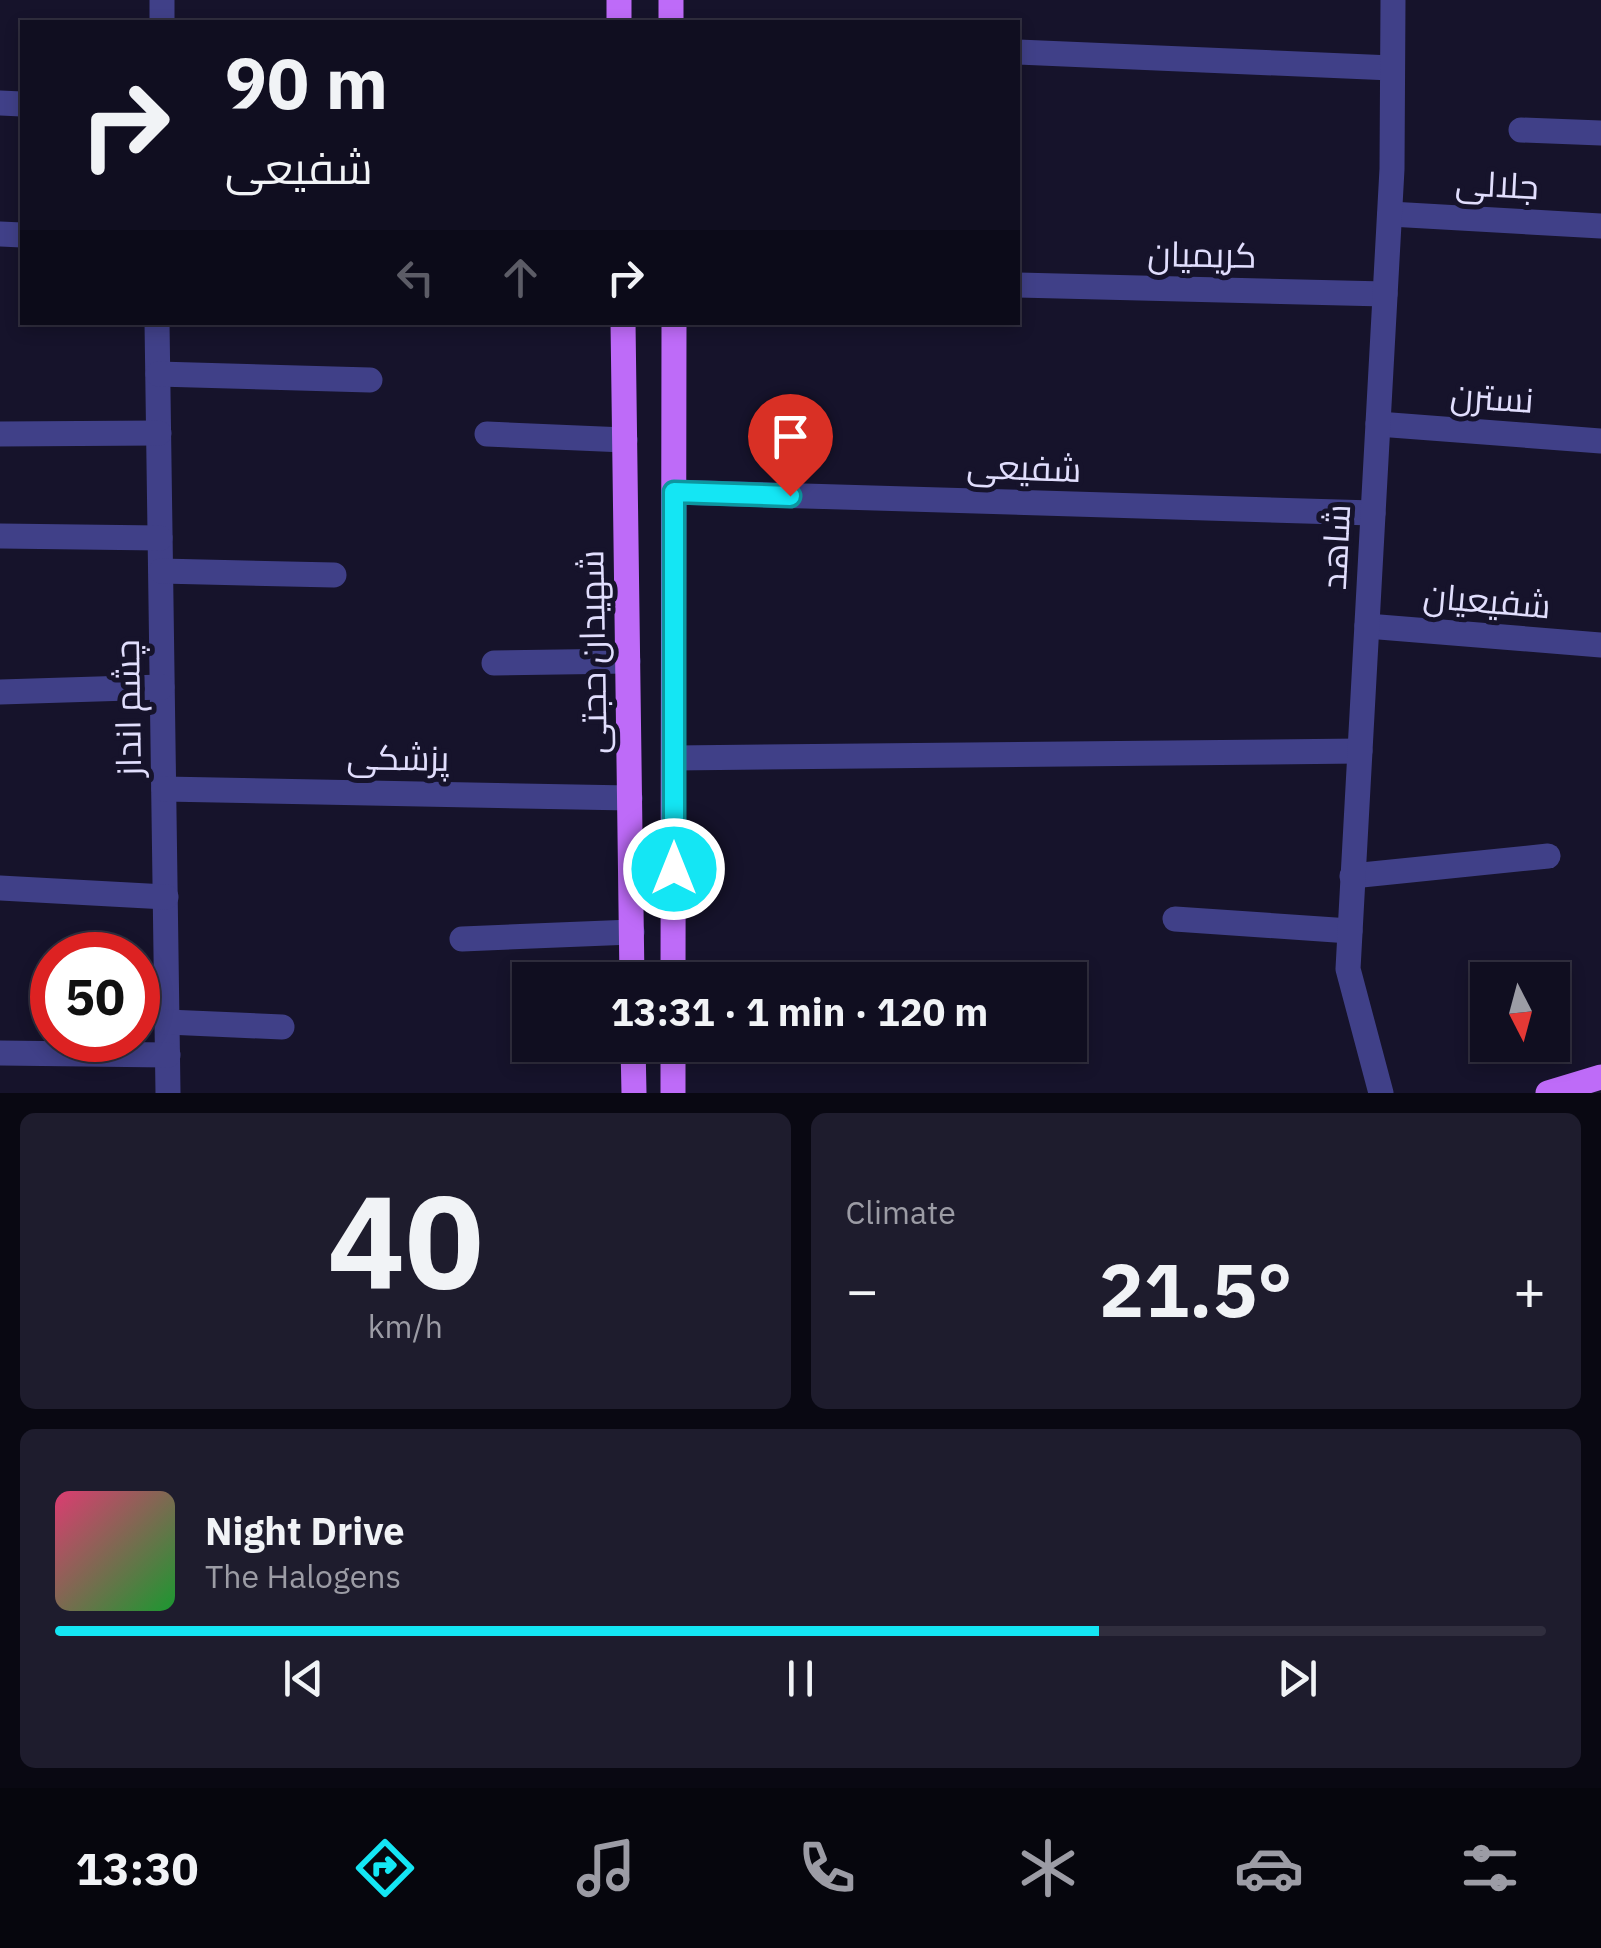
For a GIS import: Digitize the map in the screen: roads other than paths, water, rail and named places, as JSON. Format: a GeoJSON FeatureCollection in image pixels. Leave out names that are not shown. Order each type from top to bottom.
{"type":"FeatureCollection","features":[{"type":"Feature","properties":{"kind":"main road","name":"شهیدان حجتی"},"geometry":{"type":"LineString","coordinates":[[623,325],[632,962]]}},
{"type":"Feature","properties":{"kind":"main road"},"geometry":{"type":"LineString","coordinates":[[674,325],[674,962]]}},
{"type":"Feature","properties":{"kind":"main road"},"geometry":{"type":"LineString","coordinates":[[633,1062],[634,1093]]}},
{"type":"Feature","properties":{"kind":"main road"},"geometry":{"type":"LineString","coordinates":[[674,1062],[674,1093]]}},
{"type":"Feature","properties":{"kind":"main road"},"geometry":{"type":"LineString","coordinates":[[1548,1093],[1601,1077]]}},
{"type":"Feature","properties":{"kind":"street","name":"شاهد"},"geometry":{"type":"LineString","coordinates":[[1381,1093],[1348,969],[1390,214],[1392,0]]}},
{"type":"Feature","properties":{"kind":"street"},"geometry":{"type":"LineString","coordinates":[[1020,52],[1392,68]]}},
{"type":"Feature","properties":{"kind":"street"},"geometry":{"type":"LineString","coordinates":[[1521,130],[1601,133]]}},
{"type":"Feature","properties":{"kind":"street","name":"جلالی"},"geometry":{"type":"LineString","coordinates":[[1390,214],[1601,226]]}},
{"type":"Feature","properties":{"kind":"street","name":"کریمیان"},"geometry":{"type":"LineString","coordinates":[[1020,285],[1385,294]]}},
{"type":"Feature","properties":{"kind":"street","name":"چشم انداز"},"geometry":{"type":"LineString","coordinates":[[157,325],[168,1093]]}},
{"type":"Feature","properties":{"kind":"street"},"geometry":{"type":"LineString","coordinates":[[158,374],[370,380]]}},
{"type":"Feature","properties":{"kind":"street","name":"نسترن"},"geometry":{"type":"LineString","coordinates":[[1378,424],[1601,441]]}},
{"type":"Feature","properties":{"kind":"street"},"geometry":{"type":"LineString","coordinates":[[0,434],[159,433]]}},
{"type":"Feature","properties":{"kind":"street"},"geometry":{"type":"LineString","coordinates":[[487,434],[625,440]]}},
{"type":"Feature","properties":{"kind":"street","name":"شفیعی"},"geometry":{"type":"LineString","coordinates":[[674,492],[1373,513]]}},
{"type":"Feature","properties":{"kind":"street"},"geometry":{"type":"LineString","coordinates":[[0,536],[160,538]]}},
{"type":"Feature","properties":{"kind":"street"},"geometry":{"type":"LineString","coordinates":[[161,570],[334,575]]}},
{"type":"Feature","properties":{"kind":"street","name":"شفیعیان"},"geometry":{"type":"LineString","coordinates":[[1367,626],[1601,646]]}},
{"type":"Feature","properties":{"kind":"street"},"geometry":{"type":"LineString","coordinates":[[494,663],[628,661]]}},
{"type":"Feature","properties":{"kind":"street"},"geometry":{"type":"LineString","coordinates":[[0,692],[162,687]]}},
{"type":"Feature","properties":{"kind":"street"},"geometry":{"type":"LineString","coordinates":[[674,758],[1360,751]]}},
{"type":"Feature","properties":{"kind":"street","name":"پزشکی"},"geometry":{"type":"LineString","coordinates":[[164,789],[630,798]]}},
{"type":"Feature","properties":{"kind":"street"},"geometry":{"type":"LineString","coordinates":[[1352,876],[1548,856]]}},
{"type":"Feature","properties":{"kind":"street"},"geometry":{"type":"LineString","coordinates":[[0,888],[166,897]]}},
{"type":"Feature","properties":{"kind":"street"},"geometry":{"type":"LineString","coordinates":[[1175,919],[1350,931]]}},
{"type":"Feature","properties":{"kind":"street"},"geometry":{"type":"LineString","coordinates":[[462,939],[632,932]]}},
{"type":"Feature","properties":{"kind":"street"},"geometry":{"type":"LineString","coordinates":[[167,1022],[282,1027]]}},
{"type":"Feature","properties":{"kind":"street"},"geometry":{"type":"LineString","coordinates":[[0,1053],[168,1055]]}}]}
